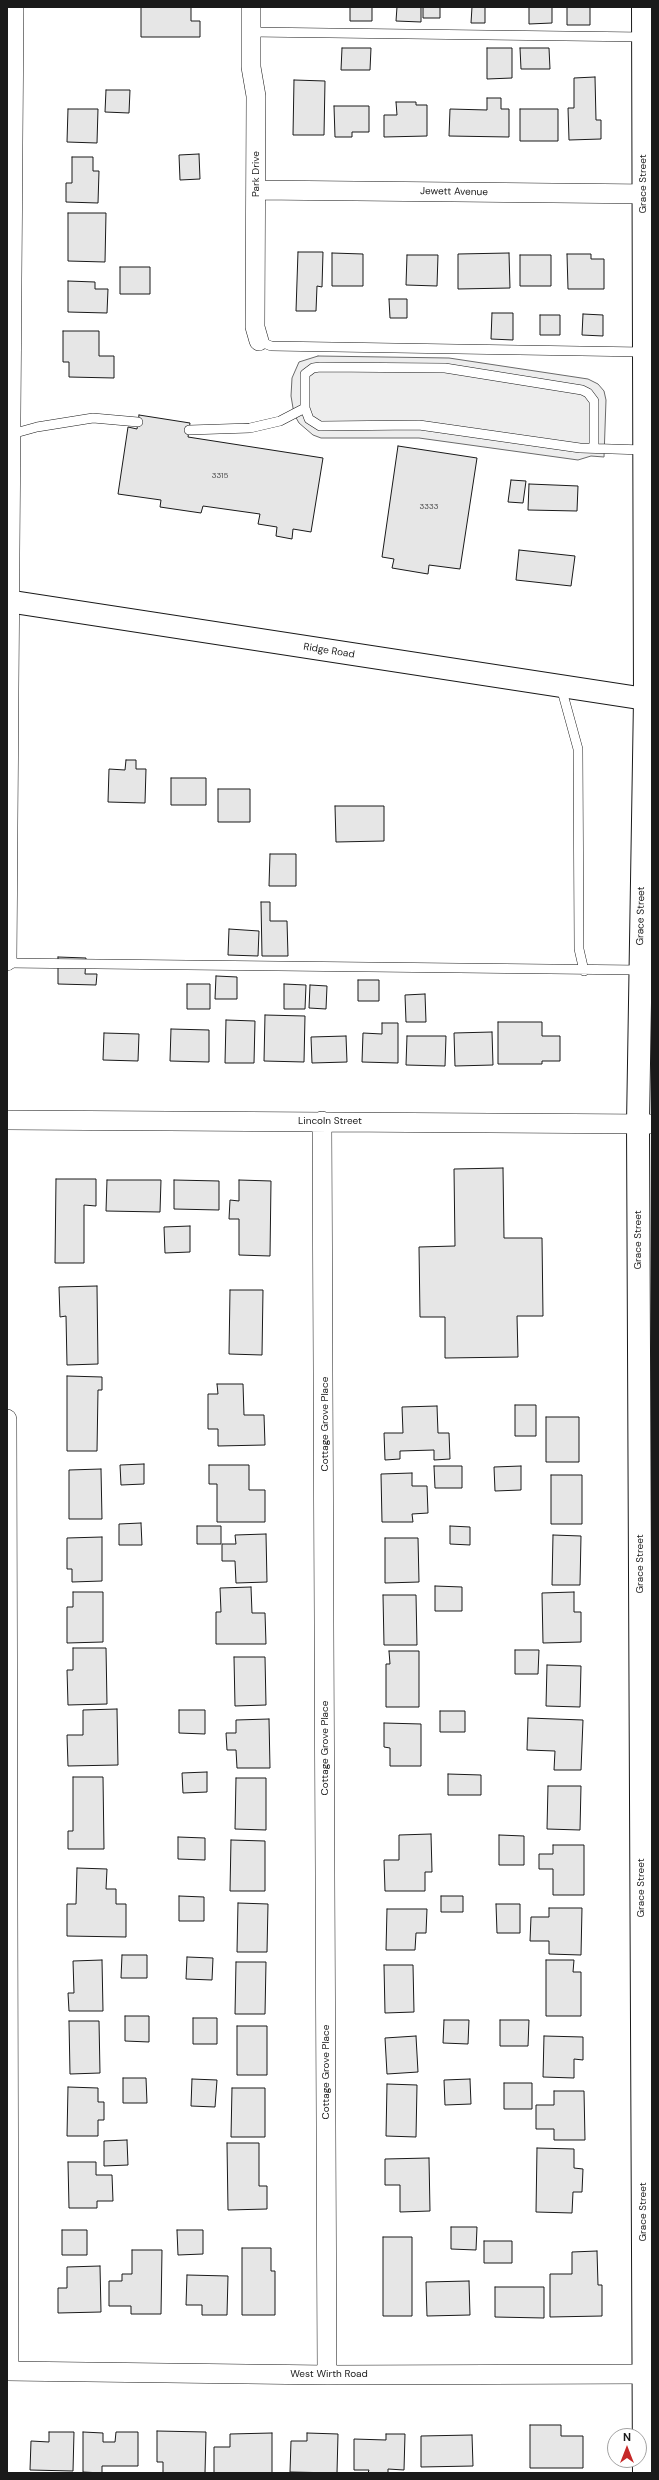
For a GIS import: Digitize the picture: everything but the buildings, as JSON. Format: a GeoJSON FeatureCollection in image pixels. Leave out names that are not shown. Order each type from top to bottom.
{"type":"FeatureCollection","features":[{"type":"Feature","properties":{"kind":"street"},"geometry":{"type":"LineString","coordinates":[[7,962],[10,35],[14,7]]}},
{"type":"Feature","properties":{"kind":"street","name":"Park Drive"},"geometry":{"type":"LineString","coordinates":[[251,7],[251,67],[256,96],[257,190],[255,327],[259,341]]}},
{"type":"Feature","properties":{"kind":"street","name":"Grace Street"},"geometry":{"type":"LineString","coordinates":[[643,7],[647,37],[647,194],[643,352],[648,429],[644,450],[648,700],[644,959],[648,2374],[644,2473]]}},
{"type":"Feature","properties":{"kind":"street","name":"Jewett Avenue"},"geometry":{"type":"LineString","coordinates":[[257,190],[647,194]]}},
{"type":"Feature","properties":{"kind":"street","name":"Ridge Road"},"geometry":{"type":"LineString","coordinates":[[8,601],[648,700]]}},
{"type":"Feature","properties":{"kind":"street","name":"Lincoln Street"},"geometry":{"type":"LineString","coordinates":[[7,1120],[645,1124]]}},
{"type":"Feature","properties":{"kind":"street","name":"Cottage Grove Place"},"geometry":{"type":"LineString","coordinates":[[322,1121],[327,2375]]}},
{"type":"Feature","properties":{"kind":"street"},"geometry":{"type":"LineString","coordinates":[[7,1419],[8,2371]]}},
{"type":"Feature","properties":{"kind":"street","name":"West Wirth Road"},"geometry":{"type":"LineString","coordinates":[[8,2371],[327,2375],[648,2374]]}},
{"type":"Feature","properties":{"kind":"lane"},"geometry":{"type":"LineString","coordinates":[[251,32],[647,37]]}},
{"type":"Feature","properties":{"kind":"lane"},"geometry":{"type":"LineString","coordinates":[[259,341],[271,346],[643,352]]}},
{"type":"Feature","properties":{"kind":"lane"},"geometry":{"type":"LineString","coordinates":[[594,448],[596,408],[592,396],[588,393],[445,368],[313,368],[305,374],[305,408],[309,419],[320,426],[418,425],[580,448],[644,450]]}},
{"type":"Feature","properties":{"kind":"lane"},"geometry":{"type":"LineString","coordinates":[[189,430],[250,428],[280,421],[305,408]]}},
{"type":"Feature","properties":{"kind":"lane"},"geometry":{"type":"LineString","coordinates":[[9,435],[37,426],[93,418],[138,422]]}},
{"type":"Feature","properties":{"kind":"lane"},"geometry":{"type":"LineString","coordinates":[[561,686],[578,749],[579,949],[584,971]]}},
{"type":"Feature","properties":{"kind":"lane"},"geometry":{"type":"LineString","coordinates":[[7,962],[584,971],[644,959]]}},
{"type":"Feature","properties":{"kind":"shaded area"},"geometry":{"type":"Polygon","coordinates":[[[318,356],[449,358],[588,379],[598,384],[604,391],[606,400],[604,457],[591,456],[578,460],[419,438],[321,438],[313,435],[299,423],[294,414],[291,396],[292,378],[299,362],[318,356]]]}}]}
